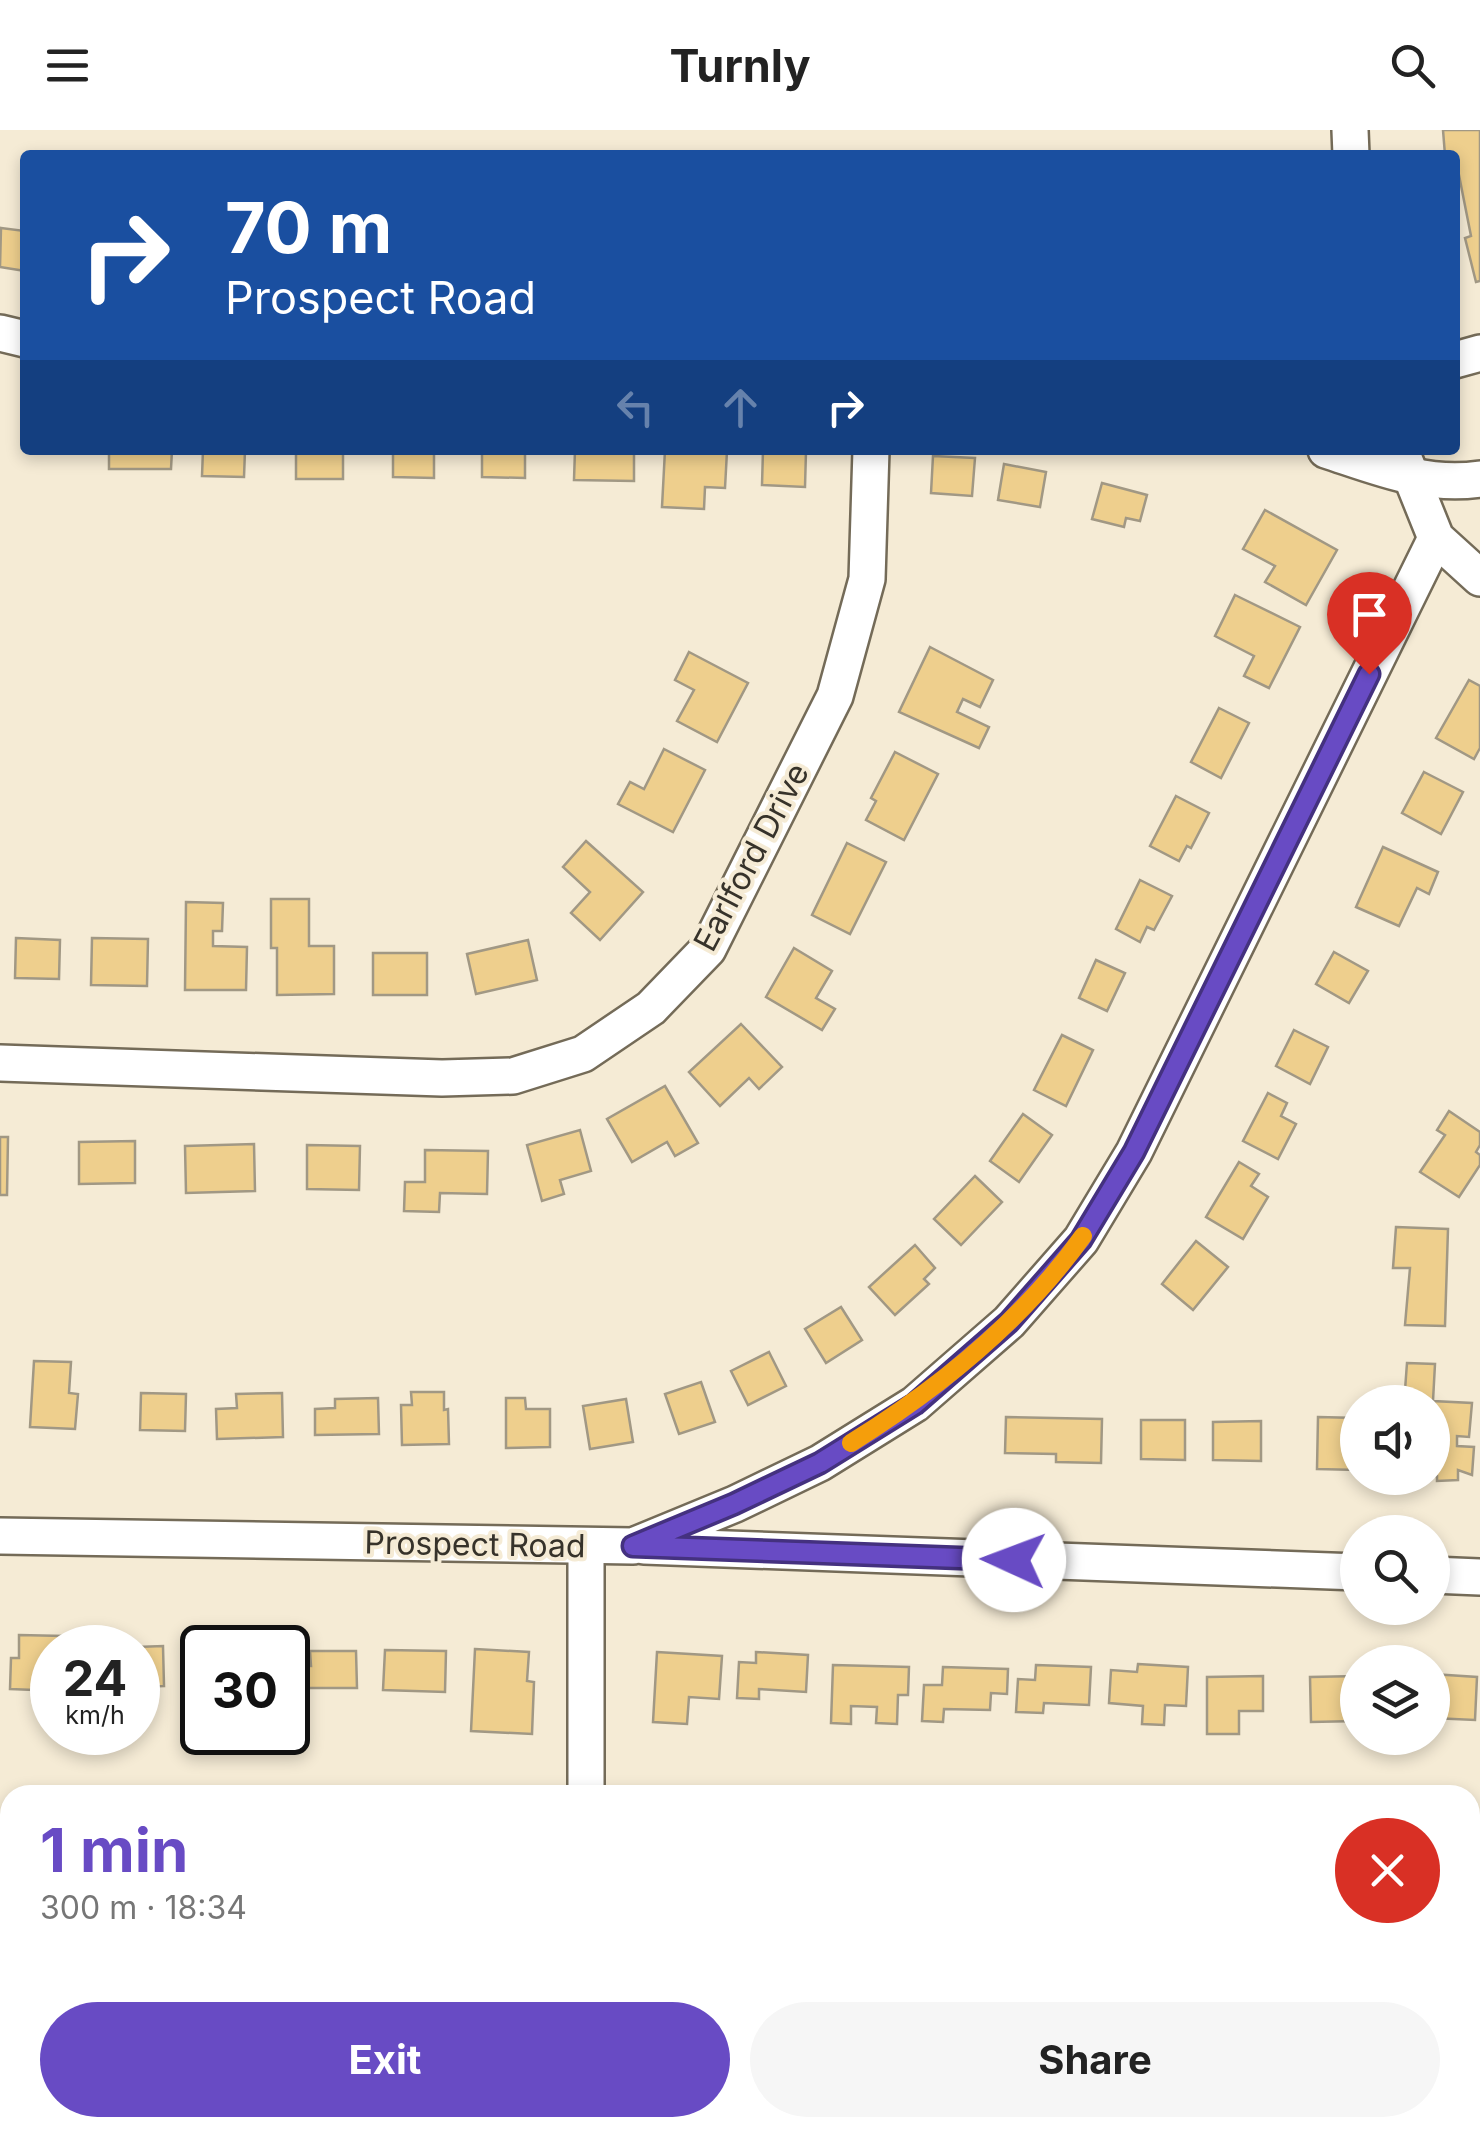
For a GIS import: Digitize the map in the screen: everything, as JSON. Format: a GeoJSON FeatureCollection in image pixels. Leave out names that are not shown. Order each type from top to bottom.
{"type":"FeatureCollection","features":[{"type":"Feature","properties":{"kind":"street","name":"Earlford Drive"},"geometry":{"type":"LineString","coordinates":[[0,1062],[423,1078],[513,1076],[583,1054],[651,1008],[708,949],[835,696],[867,579],[871,455]]}},
{"type":"Feature","properties":{"kind":"street"},"geometry":{"type":"LineString","coordinates":[[1355,455],[1406,464],[1450,483],[1480,479]]}},
{"type":"Feature","properties":{"kind":"street"},"geometry":{"type":"LineString","coordinates":[[1406,464],[1436,538],[1480,578]]}},
{"type":"Feature","properties":{"kind":"street","name":"Prospect Road"},"geometry":{"type":"LineString","coordinates":[[0,1536],[633,1546],[820,1463],[915,1404],[1009,1322],[1081,1240],[1134,1152],[1436,538]]}},
{"type":"Feature","properties":{"kind":"street"},"geometry":{"type":"LineString","coordinates":[[586,1546],[586,1785]]}},
{"type":"Feature","properties":{"kind":"street"},"geometry":{"type":"LineString","coordinates":[[633,1546],[1340,1571]]}},
{"type":"Feature","properties":{"kind":"street"},"geometry":{"type":"LineString","coordinates":[[1450,1576],[1480,1577]]}},
{"type":"Feature","properties":{"kind":"building"},"geometry":{"type":"Polygon","coordinates":[[[1443,130],[1480,130],[1480,281],[1476,282],[1465,238],[1471,236],[1460,180],[1460,150],[1445,150],[1443,130]]]}},
{"type":"Feature","properties":{"kind":"building"},"geometry":{"type":"Polygon","coordinates":[[[1,228],[20,230],[20,270],[0,267],[1,228]]]}},
{"type":"Feature","properties":{"kind":"building"},"geometry":{"type":"Polygon","coordinates":[[[109,455],[172,455],[171,469],[109,469],[109,455]]]}},
{"type":"Feature","properties":{"kind":"building"},"geometry":{"type":"Polygon","coordinates":[[[203,455],[245,455],[244,477],[202,476],[203,455]]]}},
{"type":"Feature","properties":{"kind":"building"},"geometry":{"type":"Polygon","coordinates":[[[296,455],[343,455],[343,479],[296,479],[296,455]]]}},
{"type":"Feature","properties":{"kind":"building"},"geometry":{"type":"Polygon","coordinates":[[[393,455],[434,455],[434,478],[393,477],[393,455]]]}},
{"type":"Feature","properties":{"kind":"building"},"geometry":{"type":"Polygon","coordinates":[[[482,455],[525,455],[525,478],[482,477],[482,455]]]}},
{"type":"Feature","properties":{"kind":"building"},"geometry":{"type":"Polygon","coordinates":[[[575,455],[634,455],[634,481],[574,480],[575,455]]]}},
{"type":"Feature","properties":{"kind":"building"},"geometry":{"type":"Polygon","coordinates":[[[665,455],[727,455],[725,488],[705,487],[704,509],[662,507],[665,455]]]}},
{"type":"Feature","properties":{"kind":"building"},"geometry":{"type":"Polygon","coordinates":[[[763,455],[806,455],[805,487],[762,485],[763,455]]]}},
{"type":"Feature","properties":{"kind":"building"},"geometry":{"type":"Polygon","coordinates":[[[933,456],[975,458],[972,496],[931,493],[933,456]]]}},
{"type":"Feature","properties":{"kind":"building"},"geometry":{"type":"Polygon","coordinates":[[[1004,464],[1046,472],[1040,507],[998,500],[1004,464]]]}},
{"type":"Feature","properties":{"kind":"building"},"geometry":{"type":"Polygon","coordinates":[[[1102,483],[1147,495],[1140,521],[1126,518],[1124,527],[1092,519],[1102,483]]]}},
{"type":"Feature","properties":{"kind":"building"},"geometry":{"type":"Polygon","coordinates":[[[1265,510],[1337,550],[1306,605],[1265,582],[1275,566],[1243,549],[1265,510]]]}},
{"type":"Feature","properties":{"kind":"building"},"geometry":{"type":"Polygon","coordinates":[[[1235,595],[1300,627],[1269,688],[1244,676],[1254,656],[1215,636],[1235,595]]]}},
{"type":"Feature","properties":{"kind":"building"},"geometry":{"type":"Polygon","coordinates":[[[930,647],[993,680],[980,707],[963,699],[957,712],[989,727],[979,748],[899,712],[930,647]]]}},
{"type":"Feature","properties":{"kind":"building"},"geometry":{"type":"Polygon","coordinates":[[[689,652],[748,683],[717,742],[677,721],[694,690],[675,680],[689,652]]]}},
{"type":"Feature","properties":{"kind":"building"},"geometry":{"type":"Polygon","coordinates":[[[1469,680],[1480,686],[1480,748],[1474,759],[1436,738],[1469,680]]]}},
{"type":"Feature","properties":{"kind":"building"},"geometry":{"type":"Polygon","coordinates":[[[1219,708],[1249,723],[1221,778],[1191,762],[1219,708]]]}},
{"type":"Feature","properties":{"kind":"building"},"geometry":{"type":"Polygon","coordinates":[[[664,749],[705,770],[673,832],[618,804],[630,782],[644,789],[664,749]]]}},
{"type":"Feature","properties":{"kind":"building"},"geometry":{"type":"Polygon","coordinates":[[[895,752],[938,774],[904,840],[866,820],[876,801],[871,798],[895,752]]]}},
{"type":"Feature","properties":{"kind":"building"},"geometry":{"type":"Polygon","coordinates":[[[1424,772],[1463,792],[1441,834],[1402,813],[1424,772]]]}},
{"type":"Feature","properties":{"kind":"building"},"geometry":{"type":"Polygon","coordinates":[[[1176,796],[1209,813],[1191,848],[1187,846],[1179,861],[1150,846],[1176,796]]]}},
{"type":"Feature","properties":{"kind":"building"},"geometry":{"type":"Polygon","coordinates":[[[586,841],[643,892],[600,940],[571,913],[590,892],[563,867],[586,841]]]}},
{"type":"Feature","properties":{"kind":"building"},"geometry":{"type":"Polygon","coordinates":[[[847,843],[886,862],[850,934],[812,915],[847,843]]]}},
{"type":"Feature","properties":{"kind":"building"},"geometry":{"type":"Polygon","coordinates":[[[1383,847],[1438,872],[1429,894],[1417,888],[1399,926],[1356,907],[1383,847]]]}},
{"type":"Feature","properties":{"kind":"building"},"geometry":{"type":"Polygon","coordinates":[[[1140,880],[1172,896],[1154,930],[1147,927],[1140,942],[1116,929],[1140,880]]]}},
{"type":"Feature","properties":{"kind":"building"},"geometry":{"type":"Polygon","coordinates":[[[271,899],[309,899],[309,946],[334,946],[334,994],[277,995],[277,948],[271,948],[271,899]]]}},
{"type":"Feature","properties":{"kind":"building"},"geometry":{"type":"Polygon","coordinates":[[[186,902],[223,903],[222,931],[213,931],[213,946],[247,947],[246,990],[185,990],[186,902]]]}},
{"type":"Feature","properties":{"kind":"building"},"geometry":{"type":"Polygon","coordinates":[[[16,938],[60,940],[59,979],[15,978],[16,938]]]}},
{"type":"Feature","properties":{"kind":"building"},"geometry":{"type":"Polygon","coordinates":[[[92,938],[148,939],[147,986],[91,985],[92,938]]]}},
{"type":"Feature","properties":{"kind":"building"},"geometry":{"type":"Polygon","coordinates":[[[528,940],[537,980],[476,994],[467,954],[528,940]]]}},
{"type":"Feature","properties":{"kind":"building"},"geometry":{"type":"Polygon","coordinates":[[[794,948],[832,971],[816,998],[835,1009],[822,1030],[766,997],[794,948]]]}},
{"type":"Feature","properties":{"kind":"building"},"geometry":{"type":"Polygon","coordinates":[[[1334,952],[1368,971],[1349,1003],[1316,984],[1334,952]]]}},
{"type":"Feature","properties":{"kind":"building"},"geometry":{"type":"Polygon","coordinates":[[[373,953],[427,953],[427,995],[373,995],[373,953]]]}},
{"type":"Feature","properties":{"kind":"building"},"geometry":{"type":"Polygon","coordinates":[[[1096,960],[1125,973],[1107,1011],[1079,998],[1096,960]]]}},
{"type":"Feature","properties":{"kind":"building"},"geometry":{"type":"Polygon","coordinates":[[[741,1024],[782,1067],[759,1089],[749,1078],[720,1106],[689,1072],[741,1024]]]}},
{"type":"Feature","properties":{"kind":"building"},"geometry":{"type":"Polygon","coordinates":[[[1294,1030],[1328,1047],[1310,1084],[1276,1066],[1294,1030]]]}},
{"type":"Feature","properties":{"kind":"building"},"geometry":{"type":"Polygon","coordinates":[[[1062,1035],[1093,1050],[1066,1106],[1034,1090],[1062,1035]]]}},
{"type":"Feature","properties":{"kind":"building"},"geometry":{"type":"Polygon","coordinates":[[[665,1086],[698,1143],[675,1156],[667,1142],[632,1162],[607,1119],[665,1086]]]}},
{"type":"Feature","properties":{"kind":"building"},"geometry":{"type":"Polygon","coordinates":[[[1268,1093],[1287,1103],[1281,1116],[1296,1124],[1278,1159],[1243,1141],[1268,1093]]]}},
{"type":"Feature","properties":{"kind":"building"},"geometry":{"type":"Polygon","coordinates":[[[1449,1111],[1480,1132],[1476,1152],[1480,1165],[1459,1197],[1420,1172],[1445,1135],[1437,1130],[1449,1111]]]}},
{"type":"Feature","properties":{"kind":"building"},"geometry":{"type":"Polygon","coordinates":[[[1023,1114],[1052,1135],[1019,1182],[990,1161],[1023,1114]]]}},
{"type":"Feature","properties":{"kind":"building"},"geometry":{"type":"Polygon","coordinates":[[[580,1130],[591,1171],[560,1180],[564,1194],[542,1201],[527,1145],[580,1130]]]}},
{"type":"Feature","properties":{"kind":"building"},"geometry":{"type":"Polygon","coordinates":[[[0,1137],[8,1137],[7,1195],[0,1195],[0,1137]]]}},
{"type":"Feature","properties":{"kind":"building"},"geometry":{"type":"Polygon","coordinates":[[[135,1141],[135,1183],[79,1184],[79,1142],[135,1141]]]}},
{"type":"Feature","properties":{"kind":"building"},"geometry":{"type":"Polygon","coordinates":[[[254,1144],[255,1191],[186,1193],[185,1146],[254,1144]]]}},
{"type":"Feature","properties":{"kind":"building"},"geometry":{"type":"Polygon","coordinates":[[[307,1145],[360,1146],[359,1190],[307,1189],[307,1145]]]}},
{"type":"Feature","properties":{"kind":"building"},"geometry":{"type":"Polygon","coordinates":[[[425,1150],[488,1151],[487,1194],[440,1193],[439,1212],[404,1211],[405,1182],[425,1182],[425,1150]]]}},
{"type":"Feature","properties":{"kind":"building"},"geometry":{"type":"Polygon","coordinates":[[[1239,1162],[1259,1174],[1251,1186],[1268,1197],[1243,1239],[1206,1217],[1239,1162]]]}},
{"type":"Feature","properties":{"kind":"building"},"geometry":{"type":"Polygon","coordinates":[[[975,1176],[1002,1202],[961,1245],[934,1219],[975,1176]]]}},
{"type":"Feature","properties":{"kind":"building"},"geometry":{"type":"Polygon","coordinates":[[[1396,1227],[1448,1229],[1445,1326],[1405,1325],[1410,1268],[1393,1268],[1396,1227]]]}},
{"type":"Feature","properties":{"kind":"building"},"geometry":{"type":"Polygon","coordinates":[[[1196,1241],[1228,1267],[1193,1310],[1162,1284],[1196,1241]]]}},
{"type":"Feature","properties":{"kind":"building"},"geometry":{"type":"Polygon","coordinates":[[[915,1245],[935,1268],[924,1279],[929,1284],[895,1315],[869,1287],[915,1245]]]}},
{"type":"Feature","properties":{"kind":"building"},"geometry":{"type":"Polygon","coordinates":[[[841,1307],[862,1340],[826,1363],[805,1329],[841,1307]]]}},
{"type":"Feature","properties":{"kind":"building"},"geometry":{"type":"Polygon","coordinates":[[[769,1352],[786,1386],[748,1405],[731,1371],[769,1352]]]}},
{"type":"Feature","properties":{"kind":"building"},"geometry":{"type":"Polygon","coordinates":[[[34,1361],[71,1362],[69,1393],[78,1394],[75,1429],[30,1427],[34,1361]]]}},
{"type":"Feature","properties":{"kind":"building"},"geometry":{"type":"Polygon","coordinates":[[[1407,1363],[1435,1364],[1434,1385],[1405,1385],[1407,1363]]]}},
{"type":"Feature","properties":{"kind":"building"},"geometry":{"type":"Polygon","coordinates":[[[701,1382],[715,1422],[679,1434],[665,1394],[701,1382]]]}},
{"type":"Feature","properties":{"kind":"building"},"geometry":{"type":"Polygon","coordinates":[[[411,1392],[444,1392],[449,1444],[402,1445],[401,1405],[412,1405],[411,1392]]]}},
{"type":"Feature","properties":{"kind":"building"},"geometry":{"type":"Polygon","coordinates":[[[141,1393],[186,1394],[185,1431],[140,1430],[141,1393]]]}},
{"type":"Feature","properties":{"kind":"building"},"geometry":{"type":"Polygon","coordinates":[[[282,1393],[283,1437],[217,1439],[216,1409],[237,1408],[236,1394],[282,1393]]]}},
{"type":"Feature","properties":{"kind":"building"},"geometry":{"type":"Polygon","coordinates":[[[378,1398],[379,1434],[315,1435],[315,1409],[335,1408],[335,1399],[378,1398]]]}},
{"type":"Feature","properties":{"kind":"building"},"geometry":{"type":"Polygon","coordinates":[[[506,1398],[525,1398],[526,1409],[550,1409],[550,1447],[506,1448],[506,1398]]]}},
{"type":"Feature","properties":{"kind":"building"},"geometry":{"type":"Polygon","coordinates":[[[626,1399],[633,1442],[590,1449],[583,1406],[626,1399]]]}},
{"type":"Feature","properties":{"kind":"building"},"geometry":{"type":"Polygon","coordinates":[[[1450,1402],[1472,1403],[1469,1437],[1457,1436],[1457,1446],[1474,1447],[1472,1475],[1458,1470],[1458,1480],[1450,1480],[1450,1402]]]}},
{"type":"Feature","properties":{"kind":"building"},"geometry":{"type":"Polygon","coordinates":[[[1006,1417],[1102,1419],[1101,1463],[1056,1462],[1056,1454],[1005,1453],[1006,1417]]]}},
{"type":"Feature","properties":{"kind":"building"},"geometry":{"type":"Polygon","coordinates":[[[1318,1417],[1340,1418],[1340,1470],[1317,1469],[1318,1417]]]}},
{"type":"Feature","properties":{"kind":"building"},"geometry":{"type":"Polygon","coordinates":[[[1141,1420],[1185,1420],[1185,1460],[1141,1459],[1141,1420]]]}},
{"type":"Feature","properties":{"kind":"building"},"geometry":{"type":"Polygon","coordinates":[[[1261,1421],[1261,1461],[1213,1460],[1213,1422],[1261,1421]]]}},
{"type":"Feature","properties":{"kind":"building"},"geometry":{"type":"Polygon","coordinates":[[[19,1635],[30,1635],[30,1690],[10,1689],[11,1658],[19,1658],[19,1635]]]}},
{"type":"Feature","properties":{"kind":"building"},"geometry":{"type":"Polygon","coordinates":[[[163,1646],[164,1686],[160,1686],[163,1646]]]}},
{"type":"Feature","properties":{"kind":"building"},"geometry":{"type":"Polygon","coordinates":[[[475,1649],[529,1652],[527,1681],[534,1682],[532,1734],[471,1731],[475,1649]]]}},
{"type":"Feature","properties":{"kind":"building"},"geometry":{"type":"Polygon","coordinates":[[[385,1650],[446,1651],[445,1692],[383,1690],[385,1650]]]}},
{"type":"Feature","properties":{"kind":"building"},"geometry":{"type":"Polygon","coordinates":[[[310,1651],[356,1651],[357,1688],[310,1688],[310,1651]]]}},
{"type":"Feature","properties":{"kind":"building"},"geometry":{"type":"Polygon","coordinates":[[[657,1652],[722,1656],[719,1699],[689,1697],[687,1724],[653,1722],[657,1652]]]}},
{"type":"Feature","properties":{"kind":"building"},"geometry":{"type":"Polygon","coordinates":[[[756,1652],[808,1655],[806,1692],[759,1689],[759,1699],[737,1698],[739,1662],[756,1663],[756,1652]]]}},
{"type":"Feature","properties":{"kind":"building"},"geometry":{"type":"Polygon","coordinates":[[[1138,1664],[1188,1667],[1186,1706],[1165,1705],[1164,1725],[1142,1724],[1143,1706],[1109,1703],[1111,1670],[1137,1672],[1138,1664]]]}},
{"type":"Feature","properties":{"kind":"building"},"geometry":{"type":"Polygon","coordinates":[[[833,1665],[909,1667],[908,1695],[898,1695],[897,1724],[876,1723],[877,1707],[851,1706],[851,1724],[831,1723],[833,1665]]]}},
{"type":"Feature","properties":{"kind":"building"},"geometry":{"type":"Polygon","coordinates":[[[1036,1665],[1091,1667],[1089,1705],[1044,1703],[1043,1713],[1016,1712],[1018,1679],[1035,1680],[1036,1665]]]}},
{"type":"Feature","properties":{"kind":"building"},"geometry":{"type":"Polygon","coordinates":[[[943,1667],[1008,1669],[1007,1694],[991,1693],[990,1710],[944,1709],[943,1722],[922,1721],[924,1685],[942,1685],[943,1667]]]}},
{"type":"Feature","properties":{"kind":"building"},"geometry":{"type":"Polygon","coordinates":[[[1450,1675],[1477,1677],[1475,1720],[1450,1719],[1450,1675]]]}},
{"type":"Feature","properties":{"kind":"building"},"geometry":{"type":"Polygon","coordinates":[[[1263,1676],[1263,1711],[1239,1711],[1239,1734],[1207,1734],[1207,1677],[1263,1676]]]}},
{"type":"Feature","properties":{"kind":"building"},"geometry":{"type":"Polygon","coordinates":[[[1340,1676],[1340,1721],[1311,1722],[1310,1677],[1340,1676]]]}},
{"type":"Feature","properties":{"kind":"slow traffic"},"geometry":{"type":"LineString","coordinates":[[851,1443],[915,1404],[1009,1322],[1083,1236]]}},
{"type":"Feature","properties":{"kind":"route"},"geometry":{"type":"LineString","coordinates":[[1014,1560],[633,1546],[820,1463],[915,1404],[1009,1322],[1081,1240],[1134,1152],[1369,674]]}}]}
